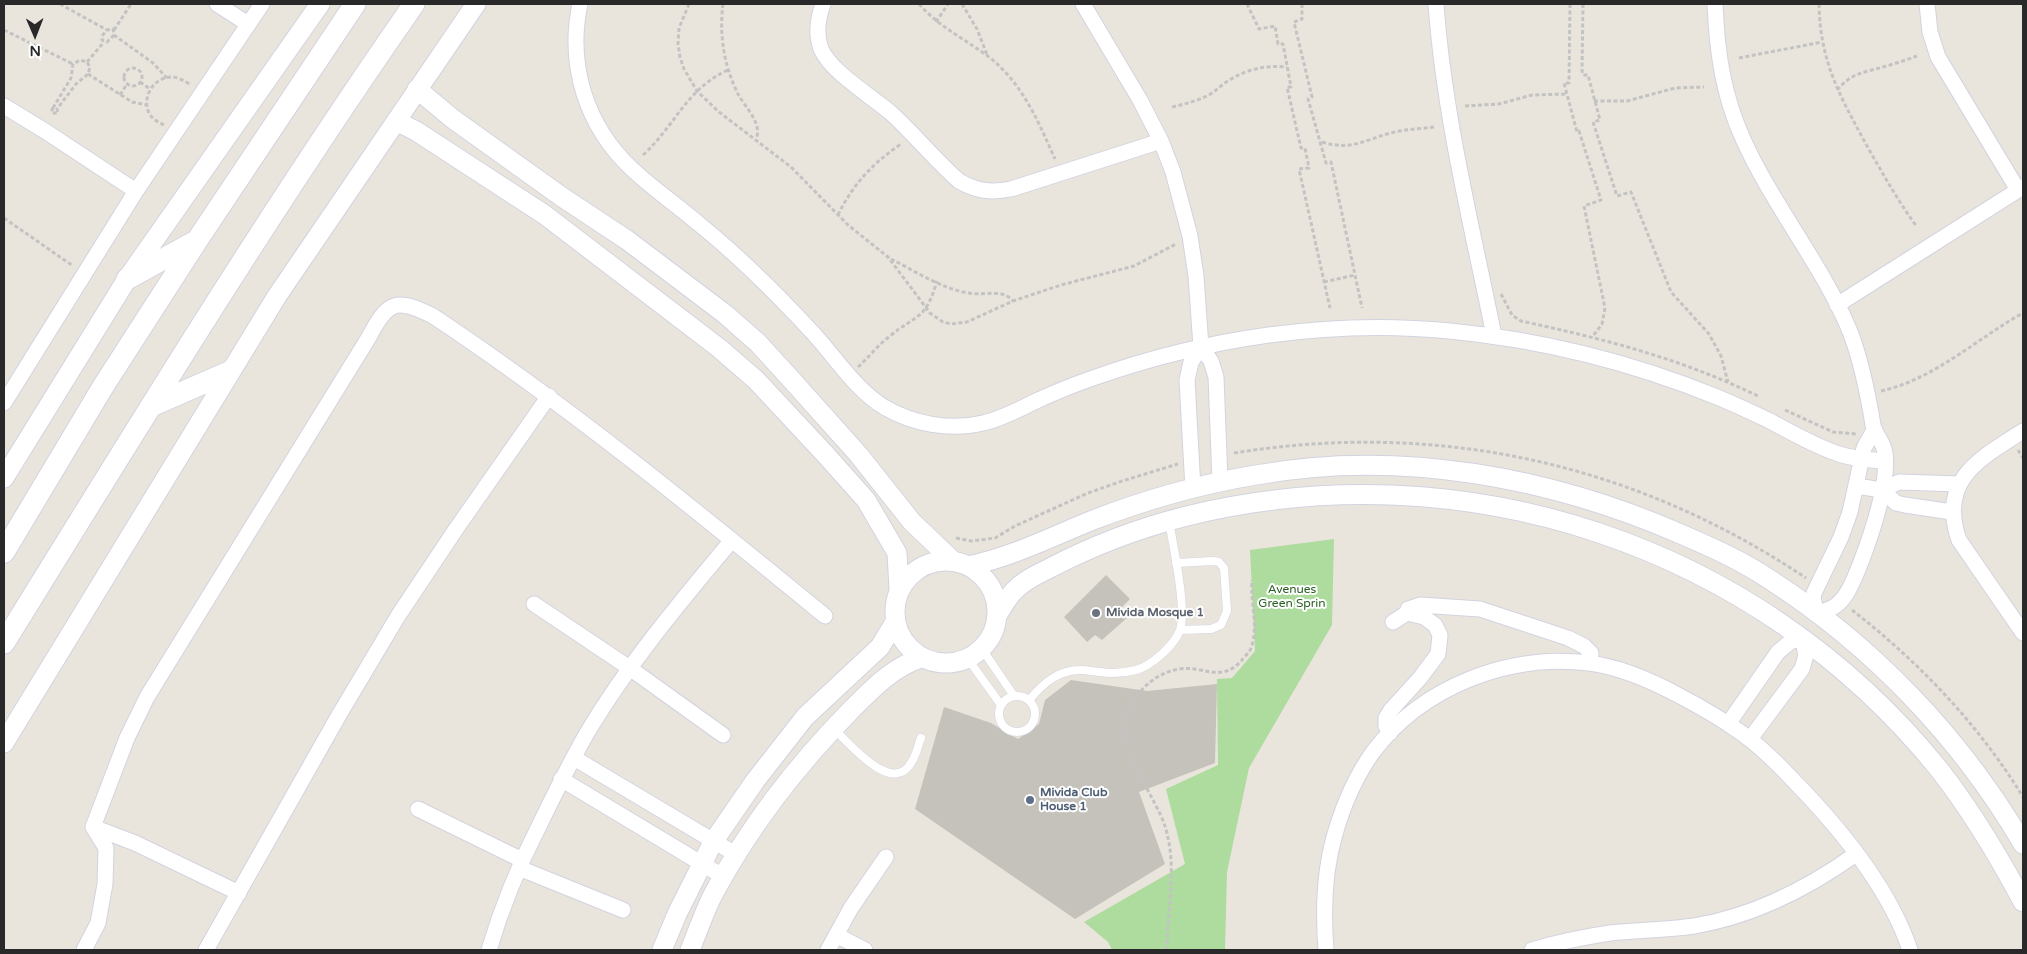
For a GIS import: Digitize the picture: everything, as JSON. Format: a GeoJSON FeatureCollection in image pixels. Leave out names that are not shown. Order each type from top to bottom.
{"type":"FeatureCollection","features":[{"type":"Feature","properties":{"kind":"main road"},"geometry":{"type":"LineString","coordinates":[[4,552],[104,385],[198,239],[355,4]]}},
{"type":"Feature","properties":{"kind":"main road"},"geometry":{"type":"LineString","coordinates":[[4,644],[267,223],[414,4]]}},
{"type":"Feature","properties":{"kind":"main road"},"geometry":{"type":"LineString","coordinates":[[127,279],[198,239]]}},
{"type":"Feature","properties":{"kind":"main road"},"geometry":{"type":"LineString","coordinates":[[151,406],[229,372]]}},
{"type":"Feature","properties":{"kind":"street"},"geometry":{"type":"LineString","coordinates":[[218,4],[248,24]]}},
{"type":"Feature","properties":{"kind":"street"},"geometry":{"type":"LineString","coordinates":[[4,402],[136,191],[262,4]]}},
{"type":"Feature","properties":{"kind":"street"},"geometry":{"type":"LineString","coordinates":[[4,478],[127,279],[320,4]]}},
{"type":"Feature","properties":{"kind":"street"},"geometry":{"type":"LineString","coordinates":[[4,743],[277,296],[476,4]]}},
{"type":"Feature","properties":{"kind":"street"},"geometry":{"type":"LineString","coordinates":[[580,4],[575,37],[577,66],[584,95],[595,123],[612,147],[632,169],[699,224],[761,279],[818,339],[862,390],[883,406],[906,418],[931,424],[957,426],[983,423],[1008,415],[1092,378],[1164,356],[1250,338],[1347,328],[1435,330],[1494,336],[1587,354],[1659,375],[1721,398],[1823,449],[1861,459],[1886,461]]}},
{"type":"Feature","properties":{"kind":"street"},"geometry":{"type":"LineString","coordinates":[[823,4],[818,17],[817,33],[821,48],[828,62],[914,136],[958,181],[970,188],[984,192],[998,192],[1011,189],[1161,141]]}},
{"type":"Feature","properties":{"kind":"street"},"geometry":{"type":"LineString","coordinates":[[1083,4],[1118,60],[1161,141],[1176,180],[1190,236],[1196,276],[1201,347],[1211,360],[1216,377],[1220,482]]}},
{"type":"Feature","properties":{"kind":"street"},"geometry":{"type":"LineString","coordinates":[[1436,4],[1440,54],[1449,114],[1494,336]]}},
{"type":"Feature","properties":{"kind":"street"},"geometry":{"type":"LineString","coordinates":[[1715,4],[1717,48],[1726,94],[1742,139],[1764,181],[1837,305],[1850,333],[1868,394],[1874,430],[1881,440],[1885,451],[1886,461],[1882,490],[1867,548],[1842,602],[1827,611],[1816,612]]}},
{"type":"Feature","properties":{"kind":"street"},"geometry":{"type":"LineString","coordinates":[[1837,305],[2021,189],[1938,57],[1930,32],[1927,4]]}},
{"type":"Feature","properties":{"kind":"street"},"geometry":{"type":"LineString","coordinates":[[417,89],[432,104],[562,197],[627,240],[724,314],[758,344],[789,377],[858,454],[912,522],[961,564],[978,572],[987,581],[997,604],[997,616],[995,628],[975,654],[957,663],[945,664],[921,658],[909,649],[900,637],[895,622],[894,605],[899,589],[909,576],[922,566],[937,562],[961,564],[1011,555],[1093,520],[1192,489],[1258,474],[1308,468],[1358,466],[1408,467],[1457,471],[1551,489],[1598,502],[1643,518],[1729,555],[1769,578],[1816,612],[1885,671],[1924,710],[1960,751],[1992,795],[2023,844]]}},
{"type":"Feature","properties":{"kind":"street"},"geometry":{"type":"LineString","coordinates":[[4,106],[136,191]]}},
{"type":"Feature","properties":{"kind":"street"},"geometry":{"type":"LineString","coordinates":[[396,121],[416,131],[545,215],[719,348],[756,380],[866,500],[897,553],[899,589]]}},
{"type":"Feature","properties":{"kind":"street"},"geometry":{"type":"LineString","coordinates":[[93,827],[127,738],[147,697],[369,337],[379,316],[399,304],[414,306],[433,316],[549,396],[825,616]]}},
{"type":"Feature","properties":{"kind":"street"},"geometry":{"type":"LineString","coordinates":[[1192,489],[1187,380],[1191,362],[1201,347]]}},
{"type":"Feature","properties":{"kind":"street"},"geometry":{"type":"LineString","coordinates":[[206,950],[334,723],[398,616],[549,396]]}},
{"type":"Feature","properties":{"kind":"street"},"geometry":{"type":"LineString","coordinates":[[1750,740],[1802,669],[1806,655],[1802,638],[1816,612],[1813,600],[1818,585],[1841,537],[1856,486],[1861,459],[1866,444],[1874,430]]}},
{"type":"Feature","properties":{"kind":"street"},"geometry":{"type":"LineString","coordinates":[[2023,431],[1981,458],[1968,470],[1959,484],[1952,512],[1959,540],[2023,633]]}},
{"type":"Feature","properties":{"kind":"street"},"geometry":{"type":"LineString","coordinates":[[1856,486],[1882,490],[1899,482],[1959,484]]}},
{"type":"Feature","properties":{"kind":"street"},"geometry":{"type":"LineString","coordinates":[[1882,490],[1896,503],[1952,512]]}},
{"type":"Feature","properties":{"kind":"street"},"geometry":{"type":"LineString","coordinates":[[997,616],[1014,591],[1038,574],[1102,544],[1169,521],[1216,509],[1263,501],[1349,494],[1406,495],[1454,499],[1500,506],[1545,516],[1634,546],[1714,581],[1748,600],[1802,638],[1866,691],[1903,728],[1938,768],[1989,840],[2023,902]]}},
{"type":"Feature","properties":{"kind":"street"},"geometry":{"type":"LineString","coordinates":[[489,950],[500,912],[520,864],[587,733],[678,605],[732,540]]}},
{"type":"Feature","properties":{"kind":"street"},"geometry":{"type":"LineString","coordinates":[[534,604],[631,669],[723,735]]}},
{"type":"Feature","properties":{"kind":"street"},"geometry":{"type":"LineString","coordinates":[[1392,622],[1407,613],[1412,607],[1420,605],[1480,609],[1568,638],[1584,646],[1591,653],[1590,663]]}},
{"type":"Feature","properties":{"kind":"street"},"geometry":{"type":"LineString","coordinates":[[1390,733],[1386,726],[1386,718],[1390,710],[1420,678],[1438,654],[1440,635],[1435,626],[1424,617],[1407,613]]}},
{"type":"Feature","properties":{"kind":"street"},"geometry":{"type":"LineString","coordinates":[[662,950],[677,914],[713,842],[755,781],[784,742],[806,717],[880,647],[895,622]]}},
{"type":"Feature","properties":{"kind":"street"},"geometry":{"type":"LineString","coordinates":[[1728,724],[1778,652],[1790,642],[1802,638]]}},
{"type":"Feature","properties":{"kind":"street"},"geometry":{"type":"LineString","coordinates":[[690,950],[715,892],[736,855],[798,768],[834,728],[890,673],[905,664],[921,658]]}},
{"type":"Feature","properties":{"kind":"street"},"geometry":{"type":"LineString","coordinates":[[1326,950],[1326,888],[1334,836],[1343,808],[1358,776],[1373,753],[1390,733],[1425,703],[1453,686],[1485,672],[1528,664],[1590,663],[1631,673],[1664,688],[1728,724],[1780,766],[1822,810],[1856,854],[1890,904],[1910,950]]}},
{"type":"Feature","properties":{"kind":"street"},"geometry":{"type":"LineString","coordinates":[[574,758],[736,855]]}},
{"type":"Feature","properties":{"kind":"street"},"geometry":{"type":"LineString","coordinates":[[562,779],[724,877]]}},
{"type":"Feature","properties":{"kind":"street"},"geometry":{"type":"LineString","coordinates":[[418,809],[520,864],[623,910]]}},
{"type":"Feature","properties":{"kind":"street"},"geometry":{"type":"LineString","coordinates":[[93,827],[135,843],[239,893]]}},
{"type":"Feature","properties":{"kind":"street"},"geometry":{"type":"LineString","coordinates":[[84,950],[98,923],[106,884],[106,848],[93,827]]}},
{"type":"Feature","properties":{"kind":"street"},"geometry":{"type":"LineString","coordinates":[[1532,950],[1611,933],[1695,926],[1745,913],[1786,896],[1835,869],[1856,854]]}},
{"type":"Feature","properties":{"kind":"street"},"geometry":{"type":"LineString","coordinates":[[828,950],[851,908],[886,857]]}},
{"type":"Feature","properties":{"kind":"street"},"geometry":{"type":"LineString","coordinates":[[836,935],[865,950]]}},
{"type":"Feature","properties":{"kind":"lane"},"geometry":{"type":"LineString","coordinates":[[1028,700],[1055,675],[1064,672],[1073,670],[1102,673],[1138,670],[1160,656],[1180,630],[1181,621],[1179,580],[1169,521]]}},
{"type":"Feature","properties":{"kind":"lane"},"geometry":{"type":"LineString","coordinates":[[1176,563],[1219,562],[1224,568],[1227,611],[1221,625],[1212,629],[1180,630]]}},
{"type":"Feature","properties":{"kind":"lane"},"geometry":{"type":"LineString","coordinates":[[975,654],[1014,696]]}},
{"type":"Feature","properties":{"kind":"lane"},"geometry":{"type":"LineString","coordinates":[[975,654],[1001,705]]}},
{"type":"Feature","properties":{"kind":"lane"},"geometry":{"type":"LineString","coordinates":[[1014,696],[1022,696],[1028,700],[1033,706],[1035,713],[1034,721],[1024,731],[1016,733],[1009,731],[999,720],[998,712],[1001,705],[1009,697],[1014,696]]}},
{"type":"Feature","properties":{"kind":"lane"},"geometry":{"type":"LineString","coordinates":[[834,728],[875,769],[888,774],[901,772],[911,765],[921,738]]}},
{"type":"Feature","properties":{"kind":"path"},"geometry":{"type":"LineString","coordinates":[[60,4],[106,30]]}},
{"type":"Feature","properties":{"kind":"path"},"geometry":{"type":"LineString","coordinates":[[87,62],[104,42],[109,41],[114,35],[114,30],[131,4]]}},
{"type":"Feature","properties":{"kind":"path"},"geometry":{"type":"LineString","coordinates":[[689,4],[680,28],[678,44],[684,69],[696,91],[719,112],[756,139],[802,177],[838,215],[888,257],[926,308],[943,322],[959,324],[1061,285],[1134,266],[1190,236]]}},
{"type":"Feature","properties":{"kind":"path"},"geometry":{"type":"LineString","coordinates":[[723,4],[722,38],[728,70],[743,103],[758,126],[756,139]]}},
{"type":"Feature","properties":{"kind":"path"},"geometry":{"type":"LineString","coordinates":[[919,4],[936,22],[988,57],[1012,79],[1031,106],[1060,173]]}},
{"type":"Feature","properties":{"kind":"path"},"geometry":{"type":"LineString","coordinates":[[936,22],[948,4]]}},
{"type":"Feature","properties":{"kind":"path"},"geometry":{"type":"LineString","coordinates":[[962,4],[977,29],[988,57]]}},
{"type":"Feature","properties":{"kind":"path"},"geometry":{"type":"LineString","coordinates":[[1247,4],[1259,29],[1275,26],[1278,44],[1283,44],[1291,87],[1287,88],[1301,148],[1305,148],[1309,168],[1299,169],[1330,308]]}},
{"type":"Feature","properties":{"kind":"path"},"geometry":{"type":"LineString","coordinates":[[1302,4],[1302,19],[1294,22],[1312,97],[1308,98],[1315,129],[1318,129],[1326,163],[1331,162],[1362,308]]}},
{"type":"Feature","properties":{"kind":"path"},"geometry":{"type":"LineString","coordinates":[[1570,4],[1569,82],[1564,83],[1577,132],[1580,131],[1601,200],[1584,206],[1605,313],[1602,324],[1592,336]]}},
{"type":"Feature","properties":{"kind":"path"},"geometry":{"type":"LineString","coordinates":[[1583,4],[1582,71],[1583,75],[1588,75],[1600,120],[1593,122],[1617,196],[1631,192],[1671,292],[1709,334],[1721,356],[1728,382]]}},
{"type":"Feature","properties":{"kind":"path"},"geometry":{"type":"LineString","coordinates":[[1819,4],[1822,42],[1828,67],[1837,90],[1891,189],[1917,227]]}},
{"type":"Feature","properties":{"kind":"path"},"geometry":{"type":"LineString","coordinates":[[104,42],[102,36],[106,30],[111,28],[114,30]]}},
{"type":"Feature","properties":{"kind":"path"},"geometry":{"type":"LineString","coordinates":[[4,30],[73,64]]}},
{"type":"Feature","properties":{"kind":"path"},"geometry":{"type":"LineString","coordinates":[[114,35],[153,63],[167,78]]}},
{"type":"Feature","properties":{"kind":"path"},"geometry":{"type":"LineString","coordinates":[[1739,58],[1822,42]]}},
{"type":"Feature","properties":{"kind":"path"},"geometry":{"type":"LineString","coordinates":[[1837,90],[1850,77],[1859,73],[1917,56]]}},
{"type":"Feature","properties":{"kind":"path"},"geometry":{"type":"LineString","coordinates":[[80,60],[87,62],[90,67],[88,74],[76,84],[55,109],[71,78],[73,64],[80,60]]}},
{"type":"Feature","properties":{"kind":"path"},"geometry":{"type":"LineString","coordinates":[[1172,107],[1203,97],[1237,75],[1249,70],[1275,66],[1287,67]]}},
{"type":"Feature","properties":{"kind":"path"},"geometry":{"type":"LineString","coordinates":[[131,68],[141,72],[140,82],[132,86],[127,84],[124,75],[126,70],[131,68]]}},
{"type":"Feature","properties":{"kind":"path"},"geometry":{"type":"LineString","coordinates":[[644,155],[659,140],[678,112],[696,91],[711,79],[728,70]]}},
{"type":"Feature","properties":{"kind":"path"},"geometry":{"type":"LineString","coordinates":[[88,74],[137,104],[147,105]]}},
{"type":"Feature","properties":{"kind":"path"},"geometry":{"type":"LineString","coordinates":[[175,132],[153,119],[147,105],[150,89],[154,84],[167,78],[180,79],[202,92]]}},
{"type":"Feature","properties":{"kind":"path"},"geometry":{"type":"LineString","coordinates":[[140,82],[150,89]]}},
{"type":"Feature","properties":{"kind":"path"},"geometry":{"type":"LineString","coordinates":[[120,94],[127,84]]}},
{"type":"Feature","properties":{"kind":"path"},"geometry":{"type":"LineString","coordinates":[[1594,101],[1627,101],[1675,88],[1704,87]]}},
{"type":"Feature","properties":{"kind":"path"},"geometry":{"type":"LineString","coordinates":[[1465,106],[1499,104],[1532,95],[1566,94]]}},
{"type":"Feature","properties":{"kind":"path"},"geometry":{"type":"LineString","coordinates":[[1321,142],[1349,146],[1367,142],[1391,133],[1434,127]]}},
{"type":"Feature","properties":{"kind":"path"},"geometry":{"type":"LineString","coordinates":[[838,215],[844,202],[861,177],[882,157],[914,136]]}},
{"type":"Feature","properties":{"kind":"path"},"geometry":{"type":"LineString","coordinates":[[4,218],[84,274]]}},
{"type":"Feature","properties":{"kind":"path"},"geometry":{"type":"LineString","coordinates":[[888,257],[964,292],[1000,293],[1014,302]]}},
{"type":"Feature","properties":{"kind":"path"},"geometry":{"type":"LineString","coordinates":[[1324,282],[1355,275]]}},
{"type":"Feature","properties":{"kind":"path"},"geometry":{"type":"LineString","coordinates":[[850,375],[890,336],[915,320],[926,308],[937,281]]}},
{"type":"Feature","properties":{"kind":"path"},"geometry":{"type":"LineString","coordinates":[[1868,394],[1887,390],[1922,376],[1964,352],[2023,313]]}},
{"type":"Feature","properties":{"kind":"path"},"geometry":{"type":"LineString","coordinates":[[1218,456],[1295,445],[1363,441],[1411,442],[1460,447],[1536,460],[1602,478],[1692,512],[1760,548],[1818,585]]}},
{"type":"Feature","properties":{"kind":"path"},"geometry":{"type":"LineString","coordinates":[[948,536],[971,541],[995,538],[1015,526],[1088,493],[1122,480],[1191,461]]}},
{"type":"Feature","properties":{"kind":"path"},"geometry":{"type":"LineString","coordinates":[[1167,950],[1173,868],[1165,826],[1127,747],[1124,728],[1128,712],[1139,692],[1157,676],[1180,668],[1223,673],[1236,667],[1251,649],[1254,626],[1250,596],[1252,580]]}},
{"type":"Feature","properties":{"kind":"path"},"geometry":{"type":"LineString","coordinates":[[1842,602],[1876,628],[1940,689],[1968,721],[2023,797]]}},
{"type":"Feature","properties":{"kind":"green space","name":"Avenues Green Sprin"},"geometry":{"type":"Polygon","coordinates":[[[1334,539],[1332,625],[1249,768],[1227,872],[1225,950],[1112,950],[1108,942],[1084,922],[1185,864],[1166,789],[1218,765],[1217,679],[1232,678],[1255,651],[1250,550],[1334,539]]]}},
{"type":"Feature","properties":{"kind":"building","name":"Mivida Mosque 1"},"geometry":{"type":"Polygon","coordinates":[[[1106,575],[1130,599],[1120,609],[1128,617],[1102,640],[1095,635],[1087,642],[1064,617],[1106,575]]]}},
{"type":"Feature","properties":{"kind":"building","name":"Mivida Club House 1"},"geometry":{"type":"Polygon","coordinates":[[[1071,680],[1147,691],[1217,684],[1215,763],[1139,792],[1165,864],[1075,919],[915,809],[944,707],[991,723],[1018,739],[1039,724],[1045,700],[1071,680]]]}},
{"type":"Feature","properties":{"kind":"place","name":"Mivida Mosque 1"},"geometry":{"type":"Point","coordinates":[1096,613]}},
{"type":"Feature","properties":{"kind":"place","name":"Mivida Club House 1"},"geometry":{"type":"Point","coordinates":[1030,800]}}]}
